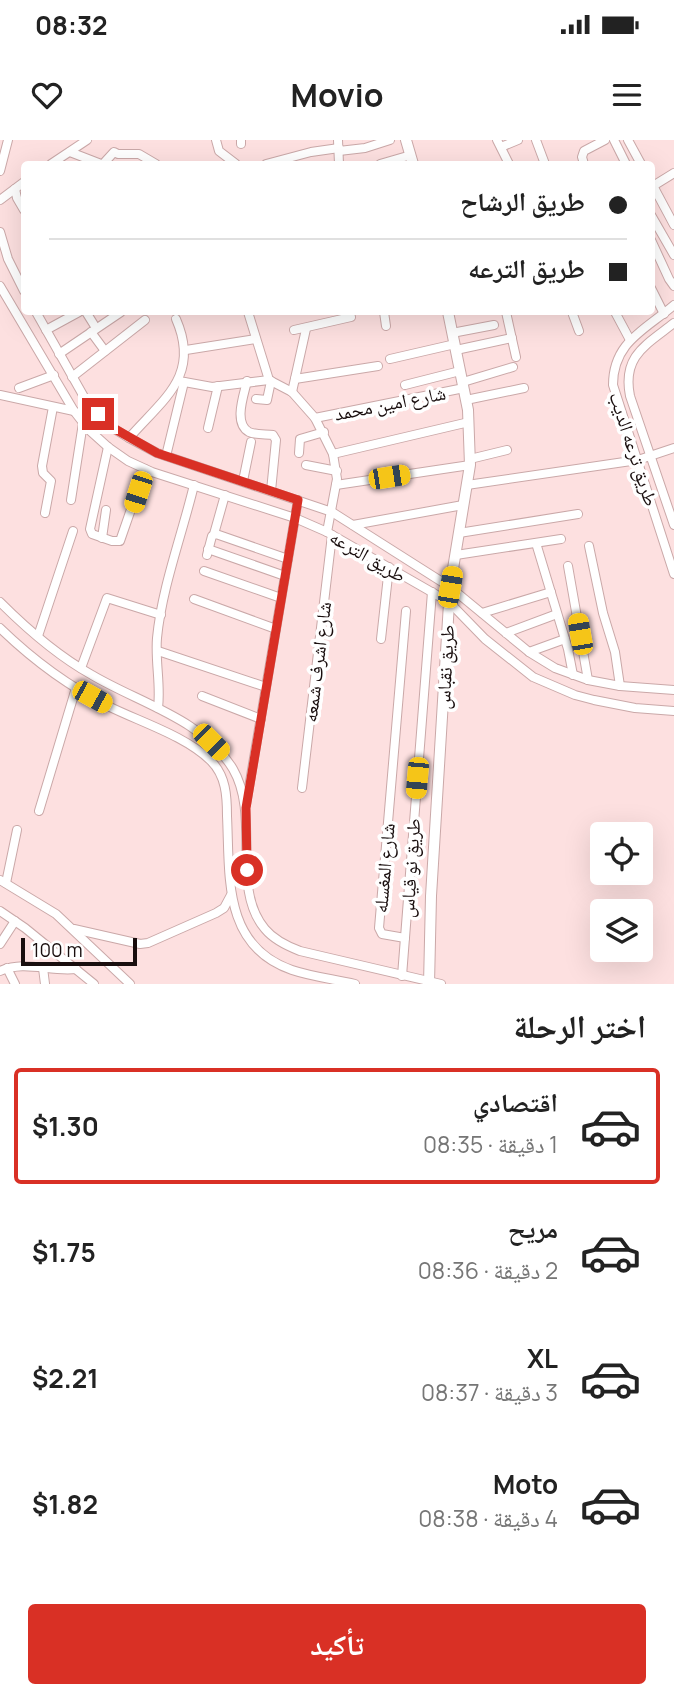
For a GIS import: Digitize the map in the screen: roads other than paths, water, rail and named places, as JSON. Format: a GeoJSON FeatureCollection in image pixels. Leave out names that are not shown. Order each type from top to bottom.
{"type":"FeatureCollection","features":[{"type":"Feature","properties":{"kind":"street"},"geometry":{"type":"LineString","coordinates":[[0,171],[8,140]]}},
{"type":"Feature","properties":{"kind":"street"},"geometry":{"type":"LineString","coordinates":[[57,161],[73,153],[87,140]]}},
{"type":"Feature","properties":{"kind":"street"},"geometry":{"type":"LineString","coordinates":[[215,140],[219,150],[232,161]]}},
{"type":"Feature","properties":{"kind":"street"},"geometry":{"type":"LineString","coordinates":[[277,161],[339,146],[365,148],[390,140]]}},
{"type":"Feature","properties":{"kind":"street"},"geometry":{"type":"LineString","coordinates":[[406,140],[412,160]]}},
{"type":"Feature","properties":{"kind":"street"},"geometry":{"type":"LineString","coordinates":[[508,161],[499,144],[518,140]]}},
{"type":"Feature","properties":{"kind":"street"},"geometry":{"type":"LineString","coordinates":[[536,140],[544,161]]}},
{"type":"Feature","properties":{"kind":"street"},"geometry":{"type":"LineString","coordinates":[[583,161],[584,151],[605,140]]}},
{"type":"Feature","properties":{"kind":"street"},"geometry":{"type":"LineString","coordinates":[[614,140],[624,161]]}},
{"type":"Feature","properties":{"kind":"street"},"geometry":{"type":"LineString","coordinates":[[628,140],[639,161]]}},
{"type":"Feature","properties":{"kind":"street"},"geometry":{"type":"LineString","coordinates":[[105,161],[114,152],[138,154],[151,161]]}},
{"type":"Feature","properties":{"kind":"street"},"geometry":{"type":"LineString","coordinates":[[73,153],[87,161]]}},
{"type":"Feature","properties":{"kind":"street"},"geometry":{"type":"LineString","coordinates":[[73,153],[74,161]]}},
{"type":"Feature","properties":{"kind":"street"},"geometry":{"type":"LineString","coordinates":[[655,189],[674,173]]}},
{"type":"Feature","properties":{"kind":"street"},"geometry":{"type":"LineString","coordinates":[[0,200],[21,184]]}},
{"type":"Feature","properties":{"kind":"street"},"geometry":{"type":"LineString","coordinates":[[15,189],[21,205]]}},
{"type":"Feature","properties":{"kind":"street"},"geometry":{"type":"LineString","coordinates":[[655,194],[674,225]]}},
{"type":"Feature","properties":{"kind":"street"},"geometry":{"type":"LineString","coordinates":[[655,222],[674,256]]}},
{"type":"Feature","properties":{"kind":"street"},"geometry":{"type":"LineString","coordinates":[[0,232],[8,259],[21,284]]}},
{"type":"Feature","properties":{"kind":"street"},"geometry":{"type":"LineString","coordinates":[[655,249],[674,286]]}},
{"type":"Feature","properties":{"kind":"street","name":"طريق الترعه"},"geometry":{"type":"LineString","coordinates":[[0,286],[74,411],[108,447],[145,468],[295,518],[329,533],[449,601],[485,639],[533,677],[594,700],[635,708],[674,711]]}},
{"type":"Feature","properties":{"kind":"street"},"geometry":{"type":"LineString","coordinates":[[655,297],[663,314]]}},
{"type":"Feature","properties":{"kind":"street","name":"طريق ترعه الديب"},"geometry":{"type":"LineString","coordinates":[[674,305],[629,341],[616,358],[613,371],[613,385],[674,525]]}},
{"type":"Feature","properties":{"kind":"street","name":"طريق الترعه"},"geometry":{"type":"LineString","coordinates":[[40,315],[88,404],[108,425],[129,438],[166,456],[332,512],[450,587],[529,652],[555,668],[588,680],[620,686],[674,690]]}},
{"type":"Feature","properties":{"kind":"street"},"geometry":{"type":"LineString","coordinates":[[46,330],[74,315]]}},
{"type":"Feature","properties":{"kind":"street"},"geometry":{"type":"LineString","coordinates":[[87,315],[105,351]]}},
{"type":"Feature","properties":{"kind":"street"},"geometry":{"type":"LineString","coordinates":[[59,354],[116,315]]}},
{"type":"Feature","properties":{"kind":"street"},"geometry":{"type":"LineString","coordinates":[[248,315],[270,380],[267,400],[256,399]]}},
{"type":"Feature","properties":{"kind":"street"},"geometry":{"type":"LineString","coordinates":[[384,315],[386,326]]}},
{"type":"Feature","properties":{"kind":"street","name":"طريق نقباس"},"geometry":{"type":"LineString","coordinates":[[429,983],[432,872],[450,587],[470,462],[466,400],[449,315]]}},
{"type":"Feature","properties":{"kind":"street"},"geometry":{"type":"LineString","coordinates":[[507,315],[516,357]]}},
{"type":"Feature","properties":{"kind":"street"},"geometry":{"type":"LineString","coordinates":[[573,315],[579,331]]}},
{"type":"Feature","properties":{"kind":"street"},"geometry":{"type":"LineString","coordinates":[[616,315],[629,341]]}},
{"type":"Feature","properties":{"kind":"street"},"geometry":{"type":"LineString","coordinates":[[294,330],[306,329],[339,316],[351,317]]}},
{"type":"Feature","properties":{"kind":"street"},"geometry":{"type":"LineString","coordinates":[[166,456],[186,350],[176,319]]}},
{"type":"Feature","properties":{"kind":"street"},"geometry":{"type":"LineString","coordinates":[[72,377],[145,320]]}},
{"type":"Feature","properties":{"kind":"street","name":"طريق ترعه الديب"},"geometry":{"type":"LineString","coordinates":[[674,323],[633,358],[626,380],[674,574]]}},
{"type":"Feature","properties":{"kind":"street"},"geometry":{"type":"LineString","coordinates":[[390,359],[454,342],[494,325]]}},
{"type":"Feature","properties":{"kind":"street"},"geometry":{"type":"LineString","coordinates":[[181,382],[212,387],[270,380],[292,392],[306,329]]}},
{"type":"Feature","properties":{"kind":"street"},"geometry":{"type":"LineString","coordinates":[[454,342],[512,338]]}},
{"type":"Feature","properties":{"kind":"street"},"geometry":{"type":"LineString","coordinates":[[186,350],[256,339]]}},
{"type":"Feature","properties":{"kind":"street"},"geometry":{"type":"LineString","coordinates":[[295,379],[378,366]]}},
{"type":"Feature","properties":{"kind":"street"},"geometry":{"type":"LineString","coordinates":[[405,385],[462,380],[513,368]]}},
{"type":"Feature","properties":{"kind":"street"},"geometry":{"type":"LineString","coordinates":[[19,388],[54,375]]}},
{"type":"Feature","properties":{"kind":"street","name":"شارع امين محمد"},"geometry":{"type":"LineString","coordinates":[[315,418],[462,380]]}},
{"type":"Feature","properties":{"kind":"street"},"geometry":{"type":"LineString","coordinates":[[247,381],[241,420],[252,433],[273,435],[276,440],[271,491]]}},
{"type":"Feature","properties":{"kind":"street"},"geometry":{"type":"LineString","coordinates":[[129,438],[181,382]]}},
{"type":"Feature","properties":{"kind":"street"},"geometry":{"type":"LineString","coordinates":[[208,428],[218,386]]}},
{"type":"Feature","properties":{"kind":"street"},"geometry":{"type":"LineString","coordinates":[[466,400],[524,388]]}},
{"type":"Feature","properties":{"kind":"street","name":"شارع اشرف شمعه"},"geometry":{"type":"LineString","coordinates":[[292,392],[324,432],[337,471],[302,788]]}},
{"type":"Feature","properties":{"kind":"street"},"geometry":{"type":"LineString","coordinates":[[0,395],[74,411]]}},
{"type":"Feature","properties":{"kind":"street"},"geometry":{"type":"LineString","coordinates":[[45,513],[51,481],[43,473],[42,466],[53,407]]}},
{"type":"Feature","properties":{"kind":"street"},"geometry":{"type":"LineString","coordinates":[[333,454],[469,422]]}},
{"type":"Feature","properties":{"kind":"street"},"geometry":{"type":"LineString","coordinates":[[71,500],[83,423]]}},
{"type":"Feature","properties":{"kind":"street"},"geometry":{"type":"LineString","coordinates":[[299,453],[300,439],[324,432]]}},
{"type":"Feature","properties":{"kind":"street"},"geometry":{"type":"LineString","coordinates":[[243,481],[251,442]]}},
{"type":"Feature","properties":{"kind":"street"},"geometry":{"type":"LineString","coordinates":[[108,447],[90,533],[117,542],[122,538],[145,468]]}},
{"type":"Feature","properties":{"kind":"street"},"geometry":{"type":"LineString","coordinates":[[467,485],[645,458],[674,447]]}},
{"type":"Feature","properties":{"kind":"street"},"geometry":{"type":"LineString","coordinates":[[336,485],[470,462],[507,450]]}},
{"type":"Feature","properties":{"kind":"street"},"geometry":{"type":"LineString","coordinates":[[306,465],[337,471]]}},
{"type":"Feature","properties":{"kind":"street"},"geometry":{"type":"LineString","coordinates":[[158,708],[161,615],[194,485]]}},
{"type":"Feature","properties":{"kind":"street"},"geometry":{"type":"LineString","coordinates":[[225,495],[207,552],[285,576]]}},
{"type":"Feature","properties":{"kind":"street"},"geometry":{"type":"LineString","coordinates":[[74,929],[140,944],[148,943],[216,913],[224,908],[231,895],[298,500]]}},
{"type":"Feature","properties":{"kind":"street"},"geometry":{"type":"LineString","coordinates":[[353,525],[464,505]]}},
{"type":"Feature","properties":{"kind":"street"},"geometry":{"type":"LineString","coordinates":[[99,537],[106,510]]}},
{"type":"Feature","properties":{"kind":"street"},"geometry":{"type":"LineString","coordinates":[[459,533],[578,514]]}},
{"type":"Feature","properties":{"kind":"street"},"geometry":{"type":"LineString","coordinates":[[38,636],[72,531]]}},
{"type":"Feature","properties":{"kind":"street"},"geometry":{"type":"LineString","coordinates":[[214,534],[288,559]]}},
{"type":"Feature","properties":{"kind":"street"},"geometry":{"type":"LineString","coordinates":[[456,555],[561,539]]}},
{"type":"Feature","properties":{"kind":"street"},"geometry":{"type":"LineString","coordinates":[[536,542],[573,675]]}},
{"type":"Feature","properties":{"kind":"street"},"geometry":{"type":"LineString","coordinates":[[589,546],[603,613],[615,652],[620,686]]}},
{"type":"Feature","properties":{"kind":"street"},"geometry":{"type":"LineString","coordinates":[[568,566],[588,680]]}},
{"type":"Feature","properties":{"kind":"street"},"geometry":{"type":"LineString","coordinates":[[381,639],[389,568]]}},
{"type":"Feature","properties":{"kind":"street"},"geometry":{"type":"LineString","coordinates":[[204,571],[281,598]]}},
{"type":"Feature","properties":{"kind":"street"},"geometry":{"type":"LineString","coordinates":[[482,613],[550,589],[559,583]]}},
{"type":"Feature","properties":{"kind":"street","name":"طريق نو قياس"},"geometry":{"type":"LineString","coordinates":[[402,976],[432,592]]}},
{"type":"Feature","properties":{"kind":"street"},"geometry":{"type":"LineString","coordinates":[[81,668],[104,599],[161,615]]}},
{"type":"Feature","properties":{"kind":"street"},"geometry":{"type":"LineString","coordinates":[[194,599],[276,629]]}},
{"type":"Feature","properties":{"kind":"street"},"geometry":{"type":"LineString","coordinates":[[0,602],[56,652],[158,708],[211,742],[222,753],[239,782],[246,808]]}},
{"type":"Feature","properties":{"kind":"street","name":"شارع المغسله"},"geometry":{"type":"LineString","coordinates":[[405,938],[382,934],[379,928],[406,611]]}},
{"type":"Feature","properties":{"kind":"street"},"geometry":{"type":"LineString","coordinates":[[506,633],[557,614]]}},
{"type":"Feature","properties":{"kind":"street"},"geometry":{"type":"LineString","coordinates":[[0,628],[47,669],[76,688],[196,749],[212,762],[225,788],[238,852],[257,918],[281,943],[300,951],[441,984]]}},
{"type":"Feature","properties":{"kind":"street"},"geometry":{"type":"LineString","coordinates":[[529,652],[565,639]]}},
{"type":"Feature","properties":{"kind":"street"},"geometry":{"type":"LineString","coordinates":[[158,652],[266,687]]}},
{"type":"Feature","properties":{"kind":"street"},"geometry":{"type":"LineString","coordinates":[[39,811],[76,688]]}},
{"type":"Feature","properties":{"kind":"street"},"geometry":{"type":"LineString","coordinates":[[202,696],[261,719]]}},
{"type":"Feature","properties":{"kind":"street"},"geometry":{"type":"LineString","coordinates":[[17,830],[3,881],[36,900],[74,929],[130,984]]}},
{"type":"Feature","properties":{"kind":"street"},"geometry":{"type":"LineString","coordinates":[[231,895],[244,931],[272,960],[292,970],[355,984]]}},
{"type":"Feature","properties":{"kind":"street"},"geometry":{"type":"LineString","coordinates":[[0,911],[94,984]]}},
{"type":"Feature","properties":{"kind":"street"},"geometry":{"type":"LineString","coordinates":[[0,944],[15,921]]}},
{"type":"Feature","properties":{"kind":"street"},"geometry":{"type":"LineString","coordinates":[[15,984],[4,970],[27,965],[79,972]]}},
{"type":"Feature","properties":{"kind":"street"},"geometry":{"type":"LineString","coordinates":[[43,968],[45,984]]}},
{"type":"Feature","properties":{"kind":"street"},"geometry":{"type":"LineString","coordinates":[[79,972],[80,984]]}}]}
